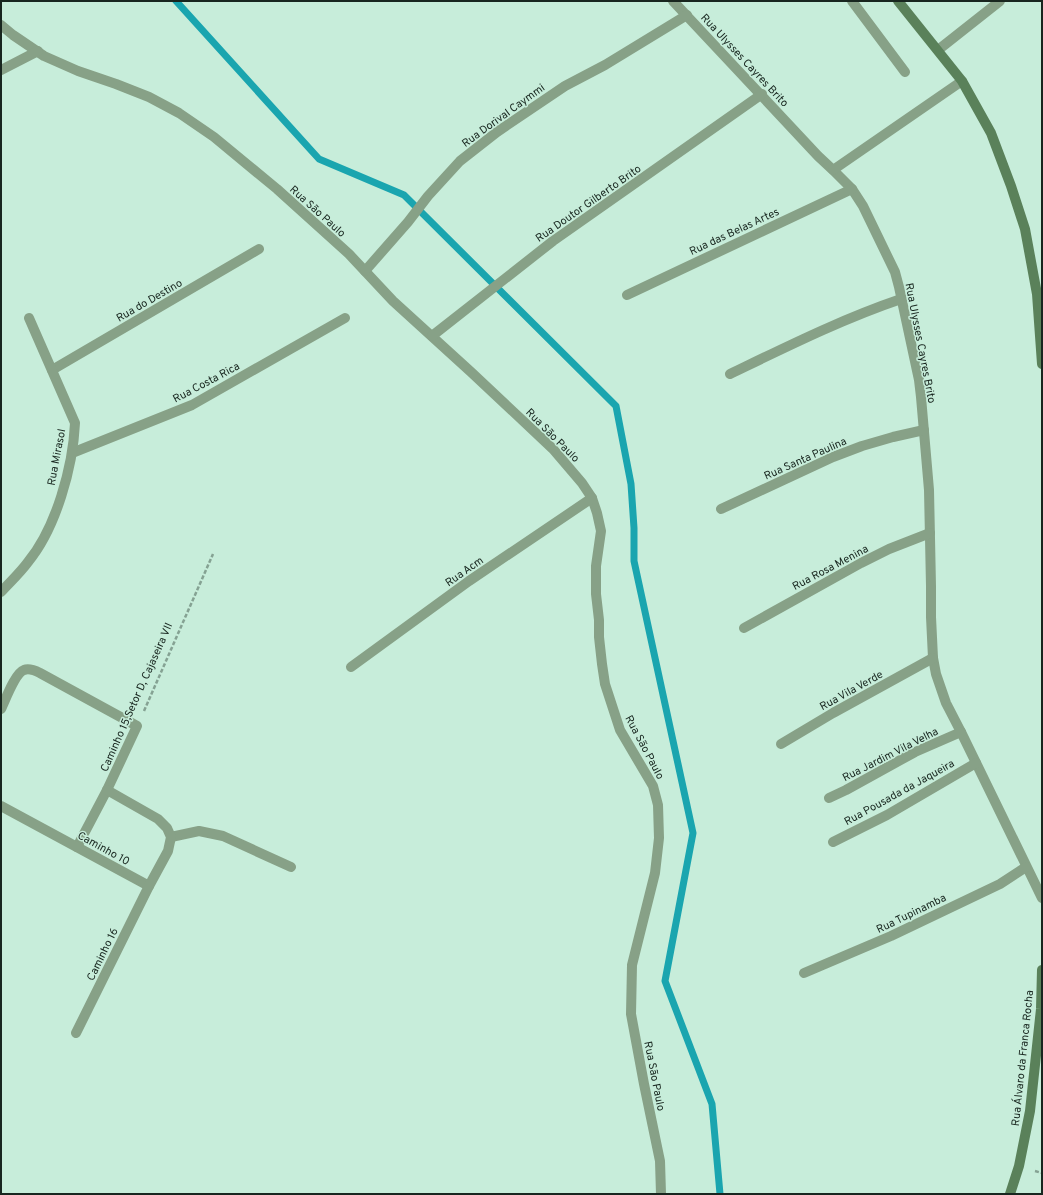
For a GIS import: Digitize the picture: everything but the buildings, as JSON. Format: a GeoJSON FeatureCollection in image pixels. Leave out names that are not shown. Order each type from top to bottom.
{"type":"FeatureCollection","features":[{"type":"Feature","properties":{"kind":"main road"},"geometry":{"type":"LineString","coordinates":[[898,1],[962,81],[991,133],[1011,186],[1024,229],[1037,294],[1042,364]]}},
{"type":"Feature","properties":{"kind":"main road","name":"Rua Álvaro da Franca Rocha"},"geometry":{"type":"LineString","coordinates":[[1010,1194],[1019,1166],[1030,1111],[1040,1008],[1042,970]]}},
{"type":"Feature","properties":{"kind":"street","name":"Rua Ulysses Cayres Brito"},"geometry":{"type":"LineString","coordinates":[[673,1],[762,94],[818,156],[852,189],[863,206],[895,272],[918,380],[924,430],[929,490],[933,658],[936,674],[946,703],[976,763]]}},
{"type":"Feature","properties":{"kind":"street"},"geometry":{"type":"LineString","coordinates":[[852,1],[905,72]]}},
{"type":"Feature","properties":{"kind":"street"},"geometry":{"type":"LineString","coordinates":[[938,50],[1000,1]]}},
{"type":"Feature","properties":{"kind":"street","name":"Rua Dorival Caymmi"},"geometry":{"type":"LineString","coordinates":[[365,272],[428,196],[460,161],[497,132],[565,86],[605,65],[687,15]]}},
{"type":"Feature","properties":{"kind":"street","name":"Rua São Paulo"},"geometry":{"type":"LineString","coordinates":[[1,25],[44,56],[78,71],[149,97],[179,113],[214,138],[277,190],[349,254],[393,301],[472,372],[553,449],[582,483],[592,498],[601,531],[596,566],[596,594],[601,657],[605,684],[620,730],[653,786],[658,805],[659,838],[654,873],[632,965],[631,1014],[660,1161],[661,1194]]}},
{"type":"Feature","properties":{"kind":"street"},"geometry":{"type":"LineString","coordinates":[[1,70],[38,52]]}},
{"type":"Feature","properties":{"kind":"street"},"geometry":{"type":"LineString","coordinates":[[833,170],[962,81]]}},
{"type":"Feature","properties":{"kind":"street","name":"Rua Doutor Gilberto Brito"},"geometry":{"type":"LineString","coordinates":[[432,336],[553,241],[762,94]]}},
{"type":"Feature","properties":{"kind":"street","name":"Rua das Belas Artes"},"geometry":{"type":"LineString","coordinates":[[627,295],[852,189]]}},
{"type":"Feature","properties":{"kind":"street","name":"Rua do Destino"},"geometry":{"type":"LineString","coordinates":[[52,370],[259,249]]}},
{"type":"Feature","properties":{"kind":"street"},"geometry":{"type":"LineString","coordinates":[[730,374],[817,332],[901,299]]}},
{"type":"Feature","properties":{"kind":"street","name":"Rua Mirasol"},"geometry":{"type":"LineString","coordinates":[[1,592],[29,562],[48,531],[56,510],[72,453],[75,423],[29,318]]}},
{"type":"Feature","properties":{"kind":"street","name":"Rua Costa Rica"},"geometry":{"type":"LineString","coordinates":[[72,453],[192,405],[345,318]]}},
{"type":"Feature","properties":{"kind":"street","name":"Rua Santa Paulina"},"geometry":{"type":"LineString","coordinates":[[721,509],[833,456],[868,444],[924,430]]}},
{"type":"Feature","properties":{"kind":"street","name":"Rua Acm"},"geometry":{"type":"LineString","coordinates":[[351,667],[469,581],[592,498]]}},
{"type":"Feature","properties":{"kind":"street","name":"Rua Rosa Menina"},"geometry":{"type":"LineString","coordinates":[[744,628],[861,563],[889,549],[930,534]]}},
{"type":"Feature","properties":{"kind":"street","name":"Rua Vila Verde"},"geometry":{"type":"LineString","coordinates":[[781,744],[833,713],[933,658]]}},
{"type":"Feature","properties":{"kind":"street"},"geometry":{"type":"LineString","coordinates":[[1,710],[19,675],[24,670],[34,671],[137,726]]}},
{"type":"Feature","properties":{"kind":"street","name":"Caminho 15,Setor D, Cajaseira VII"},"geometry":{"type":"LineString","coordinates":[[77,847],[107,790],[137,726]]}},
{"type":"Feature","properties":{"kind":"street","name":"Rua Jardim Vila Velha"},"geometry":{"type":"LineString","coordinates":[[830,798],[915,752],[961,732]]}},
{"type":"Feature","properties":{"kind":"street"},"geometry":{"type":"LineString","coordinates":[[976,763],[1042,898]]}},
{"type":"Feature","properties":{"kind":"street","name":"Rua Pousada da Jaqueira"},"geometry":{"type":"LineString","coordinates":[[833,842],[887,815],[976,763]]}},
{"type":"Feature","properties":{"kind":"street"},"geometry":{"type":"LineString","coordinates":[[107,790],[158,819],[167,828],[171,837],[168,851],[149,886]]}},
{"type":"Feature","properties":{"kind":"street","name":"Caminho 10"},"geometry":{"type":"LineString","coordinates":[[1,806],[149,886]]}},
{"type":"Feature","properties":{"kind":"street"},"geometry":{"type":"LineString","coordinates":[[171,837],[199,831],[223,836],[291,867]]}},
{"type":"Feature","properties":{"kind":"street","name":"Rua Tupinamba"},"geometry":{"type":"LineString","coordinates":[[804,973],[891,936],[1000,884],[1026,867]]}},
{"type":"Feature","properties":{"kind":"street","name":"Caminho 16"},"geometry":{"type":"LineString","coordinates":[[76,1033],[149,886]]}},
{"type":"Feature","properties":{"kind":"path","name":"Caminho 15,Setor D, Cajaseira VII"},"geometry":{"type":"LineString","coordinates":[[137,726],[213,554]]}},
{"type":"Feature","properties":{"kind":"waterway"},"geometry":{"type":"LineString","coordinates":[[176,1],[319,159],[404,195],[616,406],[631,484],[634,528],[634,561],[693,833],[665,981],[712,1104],[720,1194]]}}]}
